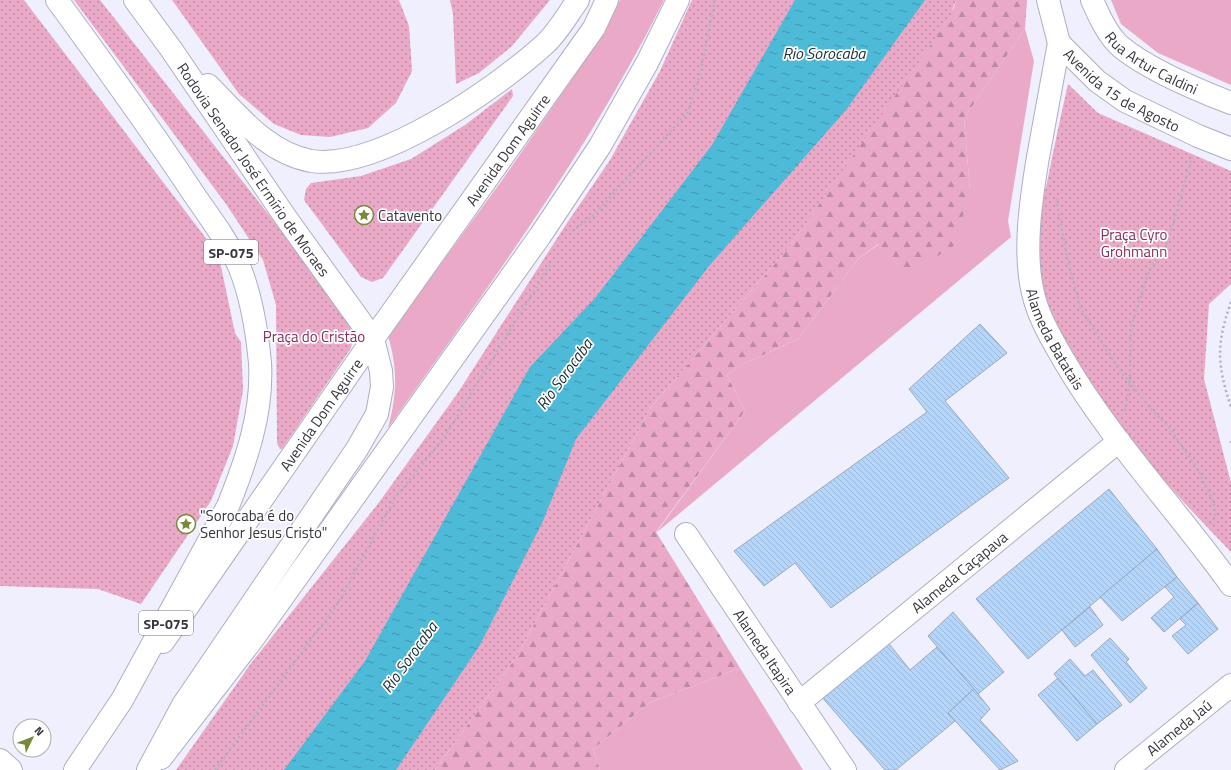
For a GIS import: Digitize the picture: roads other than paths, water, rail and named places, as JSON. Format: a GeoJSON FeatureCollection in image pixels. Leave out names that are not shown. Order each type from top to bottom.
{"type":"FeatureCollection","features":[{"type":"Feature","properties":{"kind":"main road","name":"SP-075"},"geometry":{"type":"LineString","coordinates":[[57,0],[172,161],[239,266],[246,286],[260,364],[254,428],[240,478],[228,506],[122,700]]}},
{"type":"Feature","properties":{"kind":"main road","name":"Rodovia Senador José Ermírio de Moraes"},"geometry":{"type":"LineString","coordinates":[[135,0],[171,49],[286,218],[373,339]]}},
{"type":"Feature","properties":{"kind":"main road"},"geometry":{"type":"LineString","coordinates":[[171,49],[257,134],[273,146],[311,161],[331,161],[366,154],[410,137],[500,82],[547,42],[578,0]]}},
{"type":"Feature","properties":{"kind":"main road","name":"Avenida Dom Aguirre"},"geometry":{"type":"LineString","coordinates":[[75,770],[373,339],[594,28],[607,0]]}},
{"type":"Feature","properties":{"kind":"main road"},"geometry":{"type":"LineString","coordinates":[[152,770],[252,640],[540,236],[600,146],[647,63],[678,0]]}},
{"type":"Feature","properties":{"kind":"main road","name":"Avenida 15 de Agosto"},"geometry":{"type":"LineString","coordinates":[[1048,0],[1059,43],[1097,81],[1125,101],[1198,136],[1231,149]]}},
{"type":"Feature","properties":{"kind":"main road","name":"Rua Artur Caldini"},"geometry":{"type":"LineString","coordinates":[[1092,0],[1100,18],[1121,46],[1152,66],[1203,92],[1231,103]]}},
{"type":"Feature","properties":{"kind":"main road","name":"Alameda Batatais"},"geometry":{"type":"LineString","coordinates":[[1059,43],[1037,164],[1029,222],[1029,254],[1033,294],[1049,334],[1082,392],[1119,441],[1204,547],[1231,585]]}},
{"type":"Feature","properties":{"kind":"main road"},"geometry":{"type":"LineString","coordinates":[[148,770],[183,705],[357,449],[377,414],[382,387],[381,371],[373,339]]}},
{"type":"Feature","properties":{"kind":"main road","name":"Alameda Caçapava"},"geometry":{"type":"LineString","coordinates":[[799,703],[1119,441]]}},
{"type":"Feature","properties":{"kind":"main road","name":"Alameda Itapira"},"geometry":{"type":"LineString","coordinates":[[686,534],[844,770]]}},
{"type":"Feature","properties":{"kind":"main road","name":"Alameda Jaú"},"geometry":{"type":"LineString","coordinates":[[1126,770],[1231,685]]}},
{"type":"Feature","properties":{"kind":"main road"},"geometry":{"type":"LineString","coordinates":[[0,760],[12,770]]}},
{"type":"Feature","properties":{"kind":"water","name":"Rio Sorocaba"},"geometry":{"type":"Polygon","coordinates":[[[795,0],[925,0],[846,110],[709,266],[576,439],[543,521],[480,645],[396,770],[284,770],[365,661],[530,367],[596,297],[712,145],[795,0]]]}},
{"type":"Feature","properties":{"kind":"place","name":"Catavento"},"geometry":{"type":"Point","coordinates":[364,215]}},
{"type":"Feature","properties":{"kind":"place","name":"\"Sorocaba é do Senhor Jesus Cristo\""},"geometry":{"type":"Point","coordinates":[186,524]}},
{"type":"Feature","properties":{"kind":"park label","name":"Praça Cyro Grohmann"},"geometry":{"type":"Point","coordinates":[1134,242]}},
{"type":"Feature","properties":{"kind":"park label","name":"Praça do Cristão"},"geometry":{"type":"Point","coordinates":[314,336]}}]}
